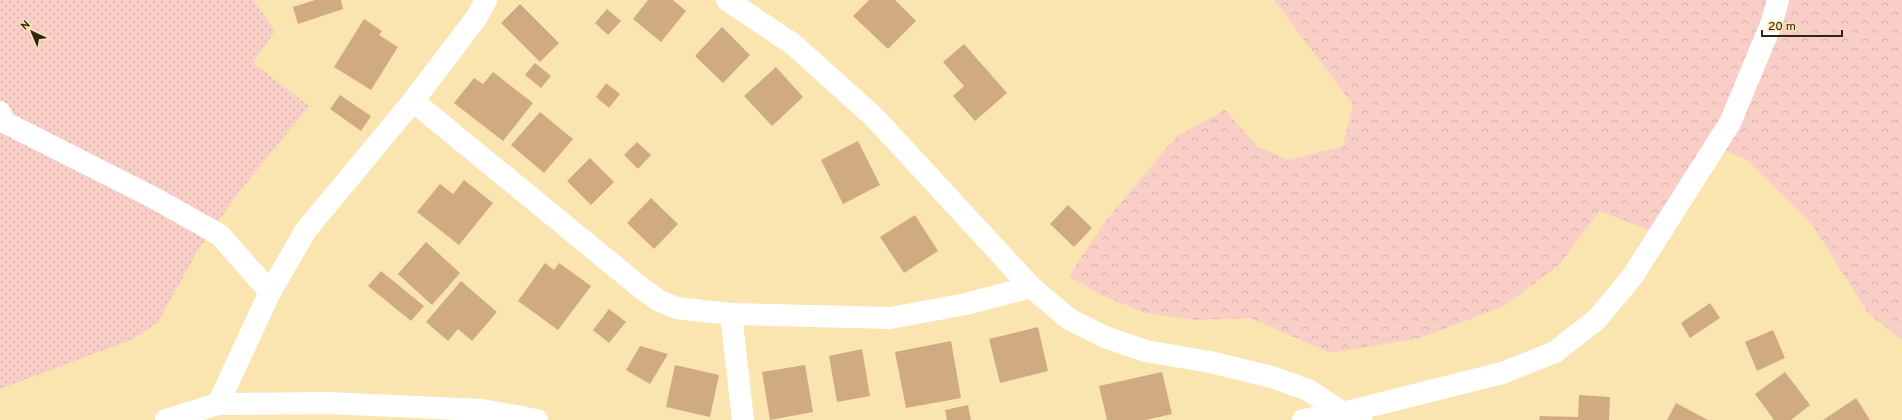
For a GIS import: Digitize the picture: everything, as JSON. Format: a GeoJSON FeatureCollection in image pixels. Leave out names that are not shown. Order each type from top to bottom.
{"type":"FeatureCollection","features":[{"type":"Feature","properties":{"kind":"street"},"geometry":{"type":"LineString","coordinates":[[218,404],[270,292],[306,230],[413,101],[477,17],[486,0]]}},
{"type":"Feature","properties":{"kind":"street"},"geometry":{"type":"LineString","coordinates":[[727,0],[794,45],[875,118],[1031,287],[1069,319],[1105,337],[1146,351],[1210,362],[1272,377],[1308,390],[1352,417]]}},
{"type":"Feature","properties":{"kind":"street"},"geometry":{"type":"LineString","coordinates":[[1303,420],[1352,417],[1502,373],[1555,352],[1597,319],[1632,277],[1730,123],[1772,22],[1778,0]]}},
{"type":"Feature","properties":{"kind":"street"},"geometry":{"type":"LineString","coordinates":[[413,101],[640,287],[658,300],[676,308],[731,314],[890,318],[966,304],[1031,287]]}},
{"type":"Feature","properties":{"kind":"street"},"geometry":{"type":"LineString","coordinates":[[0,112],[4,122],[156,199],[220,235],[270,292]]}},
{"type":"Feature","properties":{"kind":"street"},"geometry":{"type":"LineString","coordinates":[[731,314],[743,420]]}},
{"type":"Feature","properties":{"kind":"street"},"geometry":{"type":"LineString","coordinates":[[166,420],[218,404],[329,403],[474,410],[537,420]]}},
{"type":"Feature","properties":{"kind":"green space"},"geometry":{"type":"Polygon","coordinates":[[[0,0],[253,0],[275,31],[253,63],[309,106],[238,193],[197,252],[158,322],[133,339],[0,389],[0,0]]]}},
{"type":"Feature","properties":{"kind":"green space"},"geometry":{"type":"Polygon","coordinates":[[[1274,0],[1902,0],[1902,340],[1868,313],[1811,223],[1747,160],[1714,146],[1661,235],[1599,211],[1560,264],[1504,306],[1420,338],[1330,353],[1251,318],[1196,320],[1146,313],[1101,295],[1069,276],[1107,219],[1177,136],[1225,110],[1258,147],[1288,160],[1343,146],[1353,105],[1274,0]]]}},
{"type":"Feature","properties":{"kind":"building"},"geometry":{"type":"Polygon","coordinates":[[[315,0],[341,0],[343,9],[298,24],[293,7],[315,0]]]}},
{"type":"Feature","properties":{"kind":"building"},"geometry":{"type":"Polygon","coordinates":[[[648,0],[673,0],[686,11],[661,42],[633,19],[648,0]]]}},
{"type":"Feature","properties":{"kind":"building"},"geometry":{"type":"Polygon","coordinates":[[[869,0],[895,0],[916,21],[888,49],[853,16],[869,0]]]}},
{"type":"Feature","properties":{"kind":"building"},"geometry":{"type":"Polygon","coordinates":[[[520,4],[559,43],[540,62],[501,23],[520,4]]]}},
{"type":"Feature","properties":{"kind":"building"},"geometry":{"type":"Polygon","coordinates":[[[607,9],[621,21],[608,35],[595,23],[607,9]]]}},
{"type":"Feature","properties":{"kind":"building"},"geometry":{"type":"Polygon","coordinates":[[[364,19],[382,31],[379,35],[398,47],[371,90],[334,67],[364,19]]]}},
{"type":"Feature","properties":{"kind":"building"},"geometry":{"type":"Polygon","coordinates":[[[722,27],[750,55],[723,83],[695,56],[722,27]]]}},
{"type":"Feature","properties":{"kind":"building"},"geometry":{"type":"Polygon","coordinates":[[[964,44],[1007,93],[975,121],[953,96],[964,86],[943,62],[964,44]]]}},
{"type":"Feature","properties":{"kind":"building"},"geometry":{"type":"Polygon","coordinates":[[[535,63],[551,76],[541,88],[525,75],[535,63]]]}},
{"type":"Feature","properties":{"kind":"building"},"geometry":{"type":"Polygon","coordinates":[[[776,67],[803,97],[772,126],[744,96],[776,67]]]}},
{"type":"Feature","properties":{"kind":"building"},"geometry":{"type":"Polygon","coordinates":[[[493,72],[533,103],[503,141],[454,103],[474,78],[483,84],[493,72]]]}},
{"type":"Feature","properties":{"kind":"building"},"geometry":{"type":"Polygon","coordinates":[[[606,83],[620,94],[609,108],[596,97],[606,83]]]}},
{"type":"Feature","properties":{"kind":"building"},"geometry":{"type":"Polygon","coordinates":[[[340,95],[371,116],[361,131],[330,109],[340,95]]]}},
{"type":"Feature","properties":{"kind":"building"},"geometry":{"type":"Polygon","coordinates":[[[540,112],[573,139],[544,173],[511,145],[540,112]]]}},
{"type":"Feature","properties":{"kind":"building"},"geometry":{"type":"Polygon","coordinates":[[[858,141],[880,185],[843,204],[821,160],[858,141]]]}},
{"type":"Feature","properties":{"kind":"building"},"geometry":{"type":"Polygon","coordinates":[[[637,142],[651,155],[638,169],[624,155],[637,142]]]}},
{"type":"Feature","properties":{"kind":"building"},"geometry":{"type":"Polygon","coordinates":[[[590,158],[614,182],[591,205],[567,181],[590,158]]]}},
{"type":"Feature","properties":{"kind":"building"},"geometry":{"type":"Polygon","coordinates":[[[464,180],[493,203],[459,245],[417,212],[440,184],[453,194],[464,180]]]}},
{"type":"Feature","properties":{"kind":"building"},"geometry":{"type":"Polygon","coordinates":[[[651,198],[678,224],[654,249],[627,223],[651,198]]]}},
{"type":"Feature","properties":{"kind":"building"},"geometry":{"type":"Polygon","coordinates":[[[1068,205],[1092,228],[1074,247],[1050,224],[1068,205]]]}},
{"type":"Feature","properties":{"kind":"building"},"geometry":{"type":"Polygon","coordinates":[[[915,215],[938,251],[904,273],[880,237],[915,215]]]}},
{"type":"Feature","properties":{"kind":"building"},"geometry":{"type":"Polygon","coordinates":[[[426,242],[460,273],[432,305],[398,274],[426,242]]]}},
{"type":"Feature","properties":{"kind":"building"},"geometry":{"type":"Polygon","coordinates":[[[545,263],[554,270],[559,263],[591,286],[558,330],[518,301],[545,263]]]}},
{"type":"Feature","properties":{"kind":"building"},"geometry":{"type":"Polygon","coordinates":[[[381,271],[424,306],[411,321],[368,286],[381,271]]]}},
{"type":"Feature","properties":{"kind":"building"},"geometry":{"type":"Polygon","coordinates":[[[461,281],[497,312],[472,341],[458,329],[448,341],[426,322],[461,281]]]}},
{"type":"Feature","properties":{"kind":"building"},"geometry":{"type":"Polygon","coordinates":[[[1710,303],[1720,318],[1690,338],[1681,323],[1710,303]]]}},
{"type":"Feature","properties":{"kind":"building"},"geometry":{"type":"Polygon","coordinates":[[[609,309],[626,322],[609,343],[593,330],[609,309]]]}},
{"type":"Feature","properties":{"kind":"building"},"geometry":{"type":"Polygon","coordinates":[[[1038,327],[1048,371],[1000,383],[989,339],[1038,327]]]}},
{"type":"Feature","properties":{"kind":"building"},"geometry":{"type":"Polygon","coordinates":[[[1773,330],[1785,358],[1757,371],[1745,342],[1773,330]]]}},
{"type":"Feature","properties":{"kind":"building"},"geometry":{"type":"Polygon","coordinates":[[[951,341],[961,398],[906,408],[895,352],[951,341]]]}},
{"type":"Feature","properties":{"kind":"building"},"geometry":{"type":"Polygon","coordinates":[[[640,346],[668,354],[650,384],[626,370],[640,346]]]}},
{"type":"Feature","properties":{"kind":"building"},"geometry":{"type":"Polygon","coordinates":[[[862,349],[870,396],[837,402],[829,356],[862,349]]]}},
{"type":"Feature","properties":{"kind":"building"},"geometry":{"type":"Polygon","coordinates":[[[675,365],[719,375],[710,417],[666,407],[675,365]]]}},
{"type":"Feature","properties":{"kind":"building"},"geometry":{"type":"Polygon","coordinates":[[[805,365],[813,412],[770,420],[762,372],[805,365]]]}},
{"type":"Feature","properties":{"kind":"building"},"geometry":{"type":"Polygon","coordinates":[[[1162,372],[1172,414],[1146,420],[1107,420],[1099,386],[1162,372]]]}},
{"type":"Feature","properties":{"kind":"building"},"geometry":{"type":"Polygon","coordinates":[[[1785,372],[1810,405],[1791,420],[1774,420],[1755,394],[1785,372]]]}},
{"type":"Feature","properties":{"kind":"building"},"geometry":{"type":"Polygon","coordinates":[[[1579,395],[1610,397],[1609,420],[1539,420],[1540,416],[1578,417],[1579,395]]]}},
{"type":"Feature","properties":{"kind":"building"},"geometry":{"type":"Polygon","coordinates":[[[1856,398],[1870,420],[1823,420],[1856,398]]]}},
{"type":"Feature","properties":{"kind":"building"},"geometry":{"type":"Polygon","coordinates":[[[1676,403],[1708,420],[1667,420],[1676,403]]]}},
{"type":"Feature","properties":{"kind":"building"},"geometry":{"type":"Polygon","coordinates":[[[968,405],[971,420],[947,420],[945,410],[968,405]]]}}]}
